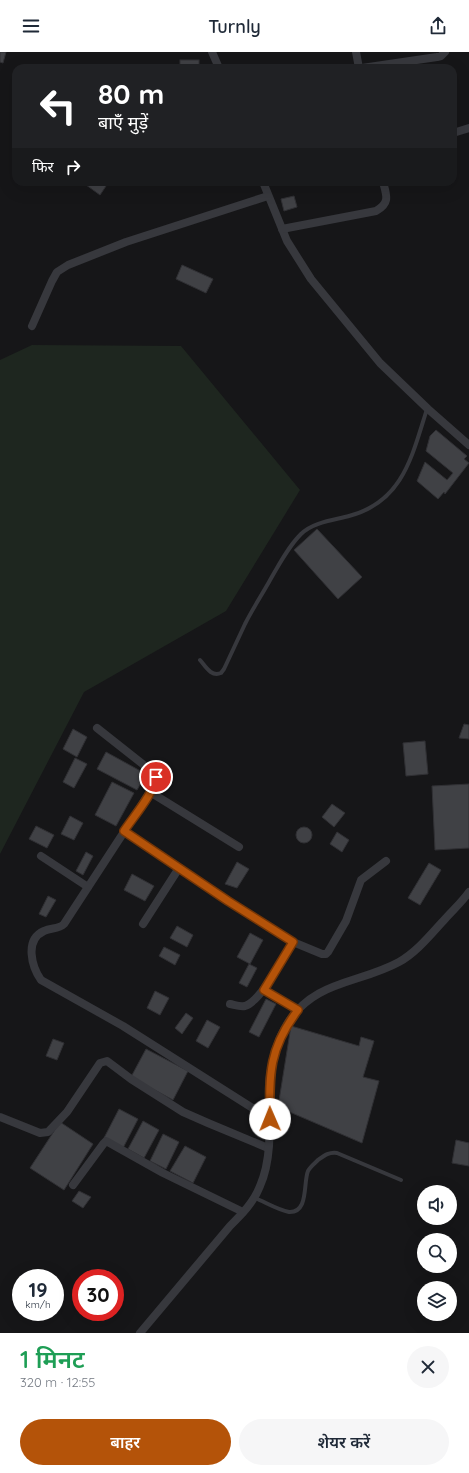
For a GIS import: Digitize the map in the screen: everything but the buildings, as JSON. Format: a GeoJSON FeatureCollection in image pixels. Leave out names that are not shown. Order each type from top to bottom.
{"type":"FeatureCollection","features":[{"type":"Feature","properties":{"kind":"street"},"geometry":{"type":"LineString","coordinates":[[212,52],[217,64]]}},
{"type":"Feature","properties":{"kind":"street"},"geometry":{"type":"LineString","coordinates":[[356,52],[358,64]]}},
{"type":"Feature","properties":{"kind":"street"},"geometry":{"type":"LineString","coordinates":[[389,64],[437,57],[441,56],[445,52]]}},
{"type":"Feature","properties":{"kind":"street"},"geometry":{"type":"LineString","coordinates":[[457,131],[469,128]]}},
{"type":"Feature","properties":{"kind":"street"},"geometry":{"type":"LineString","coordinates":[[264,186],[294,254],[311,279],[380,363],[428,409],[469,445]]}},
{"type":"Feature","properties":{"kind":"street"},"geometry":{"type":"LineString","coordinates":[[282,229],[376,211],[386,202],[387,195],[384,186]]}},
{"type":"Feature","properties":{"kind":"street"},"geometry":{"type":"LineString","coordinates":[[32,326],[52,280],[58,272],[68,265],[126,242],[268,196]]}},
{"type":"Feature","properties":{"kind":"street"},"geometry":{"type":"LineString","coordinates":[[97,728],[154,773],[156,779],[150,792],[63,926],[44,931],[34,941],[31,948],[36,974],[41,980],[123,1026],[270,1119]]}},
{"type":"Feature","properties":{"kind":"street"},"geometry":{"type":"LineString","coordinates":[[150,792],[239,847]]}},
{"type":"Feature","properties":{"kind":"street"},"geometry":{"type":"LineString","coordinates":[[124,831],[178,868],[293,942],[317,953],[326,954],[346,921],[361,880],[386,861]]}},
{"type":"Feature","properties":{"kind":"street"},"geometry":{"type":"LineString","coordinates":[[41,856],[88,887]]}},
{"type":"Feature","properties":{"kind":"street"},"geometry":{"type":"LineString","coordinates":[[142,924],[178,868]]}},
{"type":"Feature","properties":{"kind":"street"},"geometry":{"type":"LineString","coordinates":[[140,1333],[254,1198],[265,1173],[270,1119],[270,1075],[275,1052],[283,1032],[298,1010],[308,1000],[324,990],[387,968],[406,958],[431,934],[469,892]]}},
{"type":"Feature","properties":{"kind":"street"},"geometry":{"type":"LineString","coordinates":[[230,1004],[245,1006],[254,1000],[264,990],[293,942]]}},
{"type":"Feature","properties":{"kind":"street"},"geometry":{"type":"LineString","coordinates":[[264,990],[298,1010]]}},
{"type":"Feature","properties":{"kind":"street"},"geometry":{"type":"LineString","coordinates":[[0,1118],[40,1133],[48,1132],[67,1112],[100,1064],[107,1061],[131,1079],[183,1112],[268,1148]]}},
{"type":"Feature","properties":{"kind":"street"},"geometry":{"type":"LineString","coordinates":[[74,1185],[106,1141],[163,1173],[243,1212]]}},
{"type":"Feature","properties":{"kind":"lane"},"geometry":{"type":"LineString","coordinates":[[200,660],[209,672],[213,674],[221,673],[253,609],[278,566],[302,533],[322,523],[371,509],[393,489],[403,477],[410,462],[428,409]]}},
{"type":"Feature","properties":{"kind":"lane"},"geometry":{"type":"LineString","coordinates":[[254,1198],[290,1212],[295,1211],[303,1201],[308,1171],[326,1154],[330,1153],[338,1154],[401,1180]]}},
{"type":"Feature","properties":{"kind":"shaded area"},"geometry":{"type":"Polygon","coordinates":[[[32,345],[181,346],[300,490],[226,611],[84,692],[0,854],[0,360],[32,345]]]}},
{"type":"Feature","properties":{"kind":"route"},"geometry":{"type":"LineString","coordinates":[[156,777],[155,783],[150,792],[124,831],[228,901],[293,942],[264,990],[298,1010],[288,1022],[280,1037],[275,1052],[269,1084],[270,1119]]}}]}
